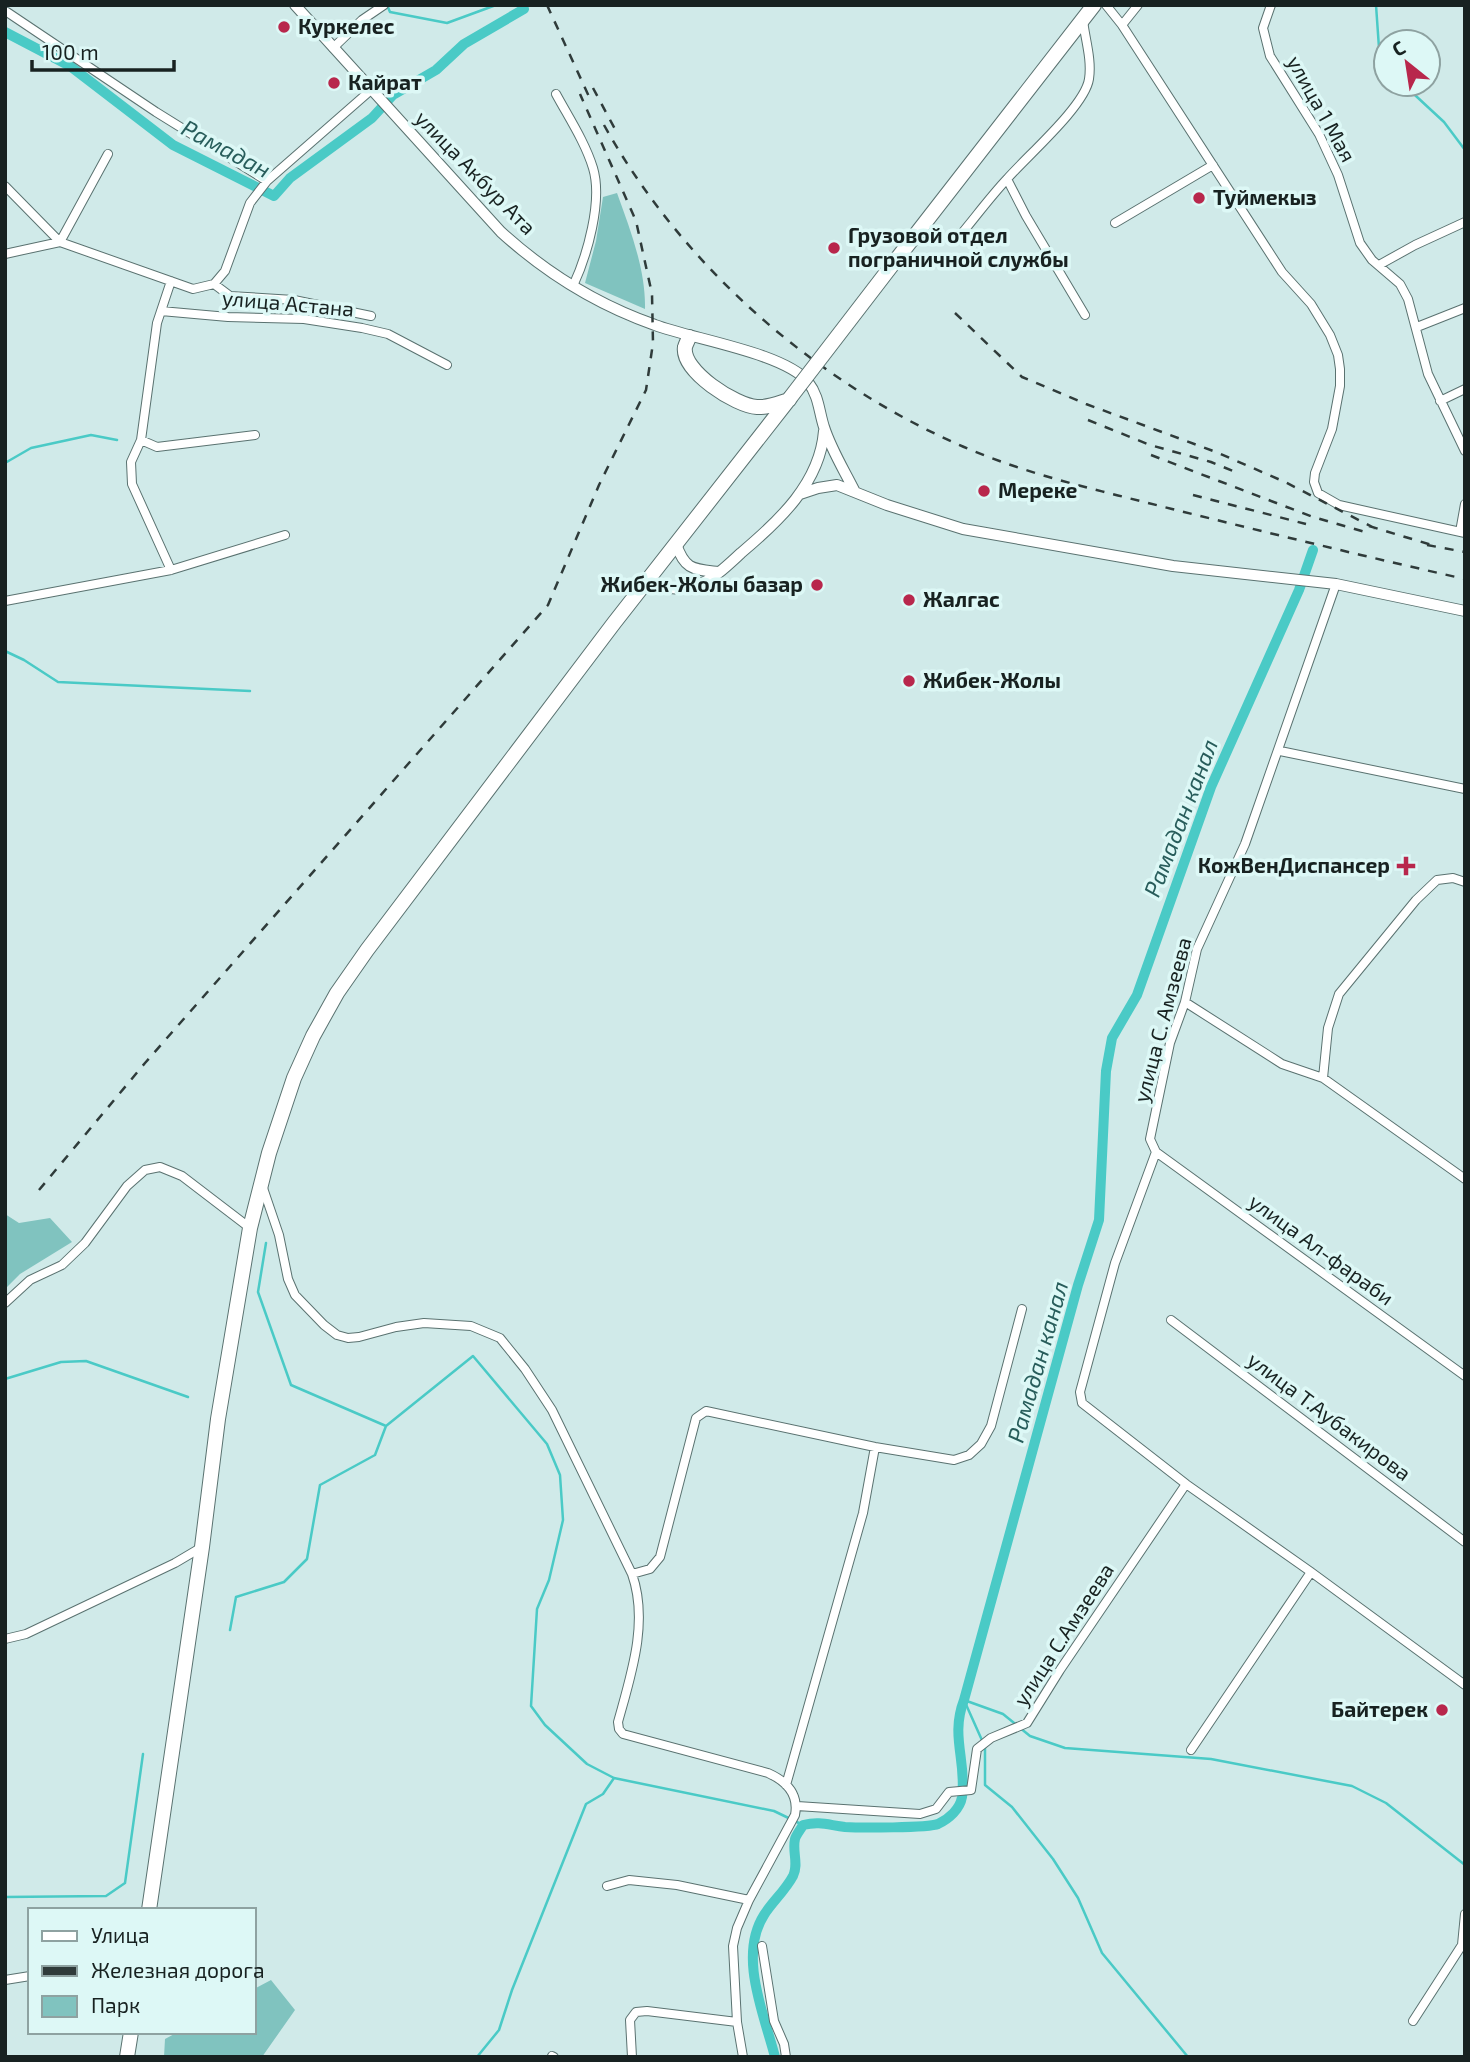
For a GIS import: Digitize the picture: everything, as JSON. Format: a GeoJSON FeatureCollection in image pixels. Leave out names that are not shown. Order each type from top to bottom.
{"type":"FeatureCollection","features":[{"type":"Feature","properties":{"kind":"highway"},"geometry":{"type":"LineString","coordinates":[[149,1908],[218,1419],[250,1228],[269,1153],[294,1078],[313,1036],[337,993],[443,848],[1094,5]]}},
{"type":"Feature","properties":{"kind":"highway"},"geometry":{"type":"LineString","coordinates":[[689,337],[684,347],[686,356],[712,386],[750,406],[768,406],[789,399]]}},
{"type":"Feature","properties":{"kind":"highway"},"geometry":{"type":"LineString","coordinates":[[127,2057],[131,2034]]}},
{"type":"Feature","properties":{"kind":"main road","name":"улица Акбур Ата"},"geometry":{"type":"LineString","coordinates":[[295,5],[501,232],[525,253],[573,286],[653,325],[776,361],[808,382],[818,401],[824,428],[854,490]]}},
{"type":"Feature","properties":{"kind":"main road"},"geometry":{"type":"LineString","coordinates":[[645,583],[688,588],[707,581],[763,535],[800,494],[815,469],[823,443],[824,428]]}},
{"type":"Feature","properties":{"kind":"main road"},"geometry":{"type":"LineString","coordinates":[[800,494],[837,485],[887,505],[963,529],[1173,566],[1336,583],[1465,611]]}},
{"type":"Feature","properties":{"kind":"main road"},"geometry":{"type":"LineString","coordinates":[[676,544],[681,560],[690,568],[718,572]]}},
{"type":"Feature","properties":{"kind":"street"},"geometry":{"type":"LineString","coordinates":[[333,48],[362,20],[384,5]]}},
{"type":"Feature","properties":{"kind":"street"},"geometry":{"type":"LineString","coordinates":[[1106,5],[1122,25],[1282,272],[1311,304],[1338,355],[1340,386],[1332,429],[1315,473],[1314,482],[1318,493],[1339,505],[1462,533],[1465,504]]}},
{"type":"Feature","properties":{"kind":"street"},"geometry":{"type":"LineString","coordinates":[[1122,25],[1138,5]]}},
{"type":"Feature","properties":{"kind":"street","name":"улица 1 Мая"},"geometry":{"type":"LineString","coordinates":[[1271,5],[1263,29],[1266,45],[1319,134],[1338,174],[1360,243],[1367,254],[1405,292],[1417,327],[1420,351],[1428,374],[1465,450]]}},
{"type":"Feature","properties":{"kind":"street"},"geometry":{"type":"LineString","coordinates":[[7,12],[156,113],[267,181]]}},
{"type":"Feature","properties":{"kind":"street"},"geometry":{"type":"LineString","coordinates":[[962,233],[1082,96],[1089,80],[1088,46],[1083,20]]}},
{"type":"Feature","properties":{"kind":"street","name":"улица Астана"},"geometry":{"type":"LineString","coordinates":[[60,242],[193,289],[214,284],[225,271],[250,203],[267,181],[371,90]]}},
{"type":"Feature","properties":{"kind":"street"},"geometry":{"type":"LineString","coordinates":[[556,94],[584,144],[594,171],[595,205],[583,264],[573,286]]}},
{"type":"Feature","properties":{"kind":"street"},"geometry":{"type":"LineString","coordinates":[[5,254],[60,242],[107,154]]}},
{"type":"Feature","properties":{"kind":"street"},"geometry":{"type":"LineString","coordinates":[[1115,223],[1213,165]]}},
{"type":"Feature","properties":{"kind":"street"},"geometry":{"type":"LineString","coordinates":[[1007,179],[1085,315]]}},
{"type":"Feature","properties":{"kind":"street"},"geometry":{"type":"LineString","coordinates":[[5,186],[60,242]]}},
{"type":"Feature","properties":{"kind":"street"},"geometry":{"type":"LineString","coordinates":[[1379,265],[1465,222]]}},
{"type":"Feature","properties":{"kind":"street"},"geometry":{"type":"LineString","coordinates":[[171,281],[156,323],[141,440],[131,462],[132,484],[172,570]]}},
{"type":"Feature","properties":{"kind":"street","name":"улица Астана"},"geometry":{"type":"LineString","coordinates":[[214,284],[230,296],[293,300],[371,316]]}},
{"type":"Feature","properties":{"kind":"street"},"geometry":{"type":"LineString","coordinates":[[1417,327],[1465,308]]}},
{"type":"Feature","properties":{"kind":"street","name":"улица Астана"},"geometry":{"type":"LineString","coordinates":[[160,311],[228,317],[303,319],[362,328],[388,334],[447,365]]}},
{"type":"Feature","properties":{"kind":"street"},"geometry":{"type":"LineString","coordinates":[[1440,401],[1465,388]]}},
{"type":"Feature","properties":{"kind":"street"},"geometry":{"type":"LineString","coordinates":[[141,440],[157,447],[256,435]]}},
{"type":"Feature","properties":{"kind":"street"},"geometry":{"type":"LineString","coordinates":[[5,601],[172,570],[285,535]]}},
{"type":"Feature","properties":{"kind":"street","name":"улица С. Амзеева"},"geometry":{"type":"LineString","coordinates":[[1186,1484],[1082,1403],[1080,1392],[1115,1263],[1156,1152],[1150,1139],[1170,1043],[1185,1002],[1197,949],[1245,844],[1280,751],[1336,583]]}},
{"type":"Feature","properties":{"kind":"street"},"geometry":{"type":"LineString","coordinates":[[1280,751],[1465,789]]}},
{"type":"Feature","properties":{"kind":"street"},"geometry":{"type":"LineString","coordinates":[[1323,1078],[1328,1028],[1339,994],[1416,900],[1437,880],[1453,878],[1465,882]]}},
{"type":"Feature","properties":{"kind":"street"},"geometry":{"type":"LineString","coordinates":[[1185,1002],[1282,1064],[1323,1078],[1465,1179]]}},
{"type":"Feature","properties":{"kind":"street","name":"улица Ал-фараби"},"geometry":{"type":"LineString","coordinates":[[1156,1152],[1465,1376]]}},
{"type":"Feature","properties":{"kind":"street"},"geometry":{"type":"LineString","coordinates":[[5,1303],[30,1280],[62,1265],[78,1250],[127,1186],[145,1170],[160,1167],[182,1175],[250,1228]]}},
{"type":"Feature","properties":{"kind":"street"},"geometry":{"type":"LineString","coordinates":[[261,1184],[279,1235],[288,1279],[295,1295],[324,1325],[337,1335],[348,1338],[396,1327],[424,1324],[471,1326],[500,1338],[525,1369],[552,1410],[639,1592],[638,1638],[618,1722],[623,1734],[768,1773],[781,1779],[791,1790],[797,1806],[794,1815],[748,1900],[733,1945],[737,2022],[743,2057]]}},
{"type":"Feature","properties":{"kind":"street"},"geometry":{"type":"LineString","coordinates":[[632,1574],[650,1569],[660,1557],[696,1418],[706,1410],[875,1447],[954,1460],[968,1455],[981,1444],[991,1426],[1022,1309]]}},
{"type":"Feature","properties":{"kind":"street","name":"улица Т.Аубакирова"},"geometry":{"type":"LineString","coordinates":[[1171,1320],[1465,1542]]}},
{"type":"Feature","properties":{"kind":"street"},"geometry":{"type":"LineString","coordinates":[[786,1784],[863,1513],[875,1447]]}},
{"type":"Feature","properties":{"kind":"street"},"geometry":{"type":"LineString","coordinates":[[1186,1484],[1465,1685]]}},
{"type":"Feature","properties":{"kind":"street","name":"улица С.Амзеева"},"geometry":{"type":"LineString","coordinates":[[797,1806],[920,1814],[936,1809],[948,1792],[971,1790],[977,1749],[991,1738],[1027,1723],[1186,1484]]}},
{"type":"Feature","properties":{"kind":"street"},"geometry":{"type":"LineString","coordinates":[[5,1639],[26,1634],[175,1563],[202,1547]]}},
{"type":"Feature","properties":{"kind":"street"},"geometry":{"type":"LineString","coordinates":[[1191,1750],[1311,1572]]}},
{"type":"Feature","properties":{"kind":"street"},"geometry":{"type":"LineString","coordinates":[[607,1886],[629,1880],[748,1900]]}},
{"type":"Feature","properties":{"kind":"street"},"geometry":{"type":"LineString","coordinates":[[1413,2021],[1462,1945],[1465,1914]]}},
{"type":"Feature","properties":{"kind":"street"},"geometry":{"type":"LineString","coordinates":[[762,1946],[774,2021],[784,2044],[786,2057]]}},
{"type":"Feature","properties":{"kind":"street"},"geometry":{"type":"LineString","coordinates":[[5,1980],[28,1976]]}},
{"type":"Feature","properties":{"kind":"street"},"geometry":{"type":"LineString","coordinates":[[632,2057],[630,2020],[636,2012],[737,2022]]}},
{"type":"Feature","properties":{"kind":"green space"},"geometry":{"type":"Polygon","coordinates":[[[617,193],[640,265],[645,309],[585,283],[596,241],[603,197],[617,193]]]}},
{"type":"Feature","properties":{"kind":"green space"},"geometry":{"type":"Polygon","coordinates":[[[5,1214],[19,1223],[50,1218],[72,1242],[20,1274],[5,1289],[5,1214]]]}},
{"type":"Feature","properties":{"kind":"green space"},"geometry":{"type":"Polygon","coordinates":[[[271,1980],[295,2010],[262,2057],[164,2057],[165,2039],[174,2034],[256,2034],[256,1988],[271,1980]]]}},
{"type":"Feature","properties":{"kind":"waterway"},"geometry":{"type":"LineString","coordinates":[[387,5],[390,12],[447,23],[496,5]]}},
{"type":"Feature","properties":{"kind":"waterway","name":"Рамадан"},"geometry":{"type":"LineString","coordinates":[[517,5],[524,9]]}},
{"type":"Feature","properties":{"kind":"waterway"},"geometry":{"type":"LineString","coordinates":[[1376,5],[1378,28]]}},
{"type":"Feature","properties":{"kind":"waterway","name":"Рамадан"},"geometry":{"type":"LineString","coordinates":[[5,32],[70,66],[173,145],[274,196],[290,178],[372,118],[393,95],[436,70],[464,44],[524,9]]}},
{"type":"Feature","properties":{"kind":"waterway"},"geometry":{"type":"LineString","coordinates":[[1418,98],[1444,122],[1465,150]]}},
{"type":"Feature","properties":{"kind":"waterway"},"geometry":{"type":"LineString","coordinates":[[5,463],[31,448],[91,435],[117,440]]}},
{"type":"Feature","properties":{"kind":"waterway","name":"Рамадан канал"},"geometry":{"type":"LineString","coordinates":[[775,2057],[756,1985],[753,1948],[764,1915],[793,1876],[795,1839],[803,1825],[819,1823],[864,1828],[932,1825],[950,1816],[961,1801],[963,1784],[958,1725],[960,1713],[1078,1285],[1099,1220],[1106,1071],[1112,1038],[1137,995],[1211,787],[1299,590],[1313,550]]}},
{"type":"Feature","properties":{"kind":"waterway"},"geometry":{"type":"LineString","coordinates":[[5,651],[58,682],[250,691]]}},
{"type":"Feature","properties":{"kind":"waterway"},"geometry":{"type":"LineString","coordinates":[[266,1243],[258,1292],[291,1385],[386,1426]]}},
{"type":"Feature","properties":{"kind":"waterway"},"geometry":{"type":"LineString","coordinates":[[230,1630],[236,1597],[284,1582],[307,1559],[320,1485],[375,1455],[386,1426],[473,1356],[547,1444],[560,1475],[563,1520],[549,1580],[537,1609],[531,1706],[545,1725],[587,1764],[614,1778],[774,1811],[803,1825]]}},
{"type":"Feature","properties":{"kind":"waterway"},"geometry":{"type":"LineString","coordinates":[[5,1379],[61,1362],[86,1361],[188,1397]]}},
{"type":"Feature","properties":{"kind":"waterway"},"geometry":{"type":"LineString","coordinates":[[964,1700],[1003,1714],[1030,1736],[1065,1748],[1211,1759],[1352,1786],[1386,1803],[1465,1865]]}},
{"type":"Feature","properties":{"kind":"waterway"},"geometry":{"type":"LineString","coordinates":[[964,1700],[985,1747],[985,1785],[1012,1807],[1053,1859],[1078,1898],[1102,1953],[1188,2057]]}},
{"type":"Feature","properties":{"kind":"waterway"},"geometry":{"type":"LineString","coordinates":[[5,1897],[106,1896],[125,1883],[143,1754]]}},
{"type":"Feature","properties":{"kind":"waterway"},"geometry":{"type":"LineString","coordinates":[[477,2057],[499,2030],[512,1990],[586,1804],[603,1794],[614,1778]]}},
{"type":"Feature","properties":{"kind":"railway"},"geometry":{"type":"LineString","coordinates":[[547,5],[591,101]]}},
{"type":"Feature","properties":{"kind":"railway"},"geometry":{"type":"LineString","coordinates":[[593,88],[616,131]]}},
{"type":"Feature","properties":{"kind":"railway"},"geometry":{"type":"LineString","coordinates":[[39,1190],[145,1063],[548,605],[599,485],[646,390],[653,343],[652,294],[636,221],[580,94]]}},
{"type":"Feature","properties":{"kind":"railway"},"geometry":{"type":"LineString","coordinates":[[604,125],[636,177],[673,226],[714,272],[758,315],[856,390],[909,421],[989,457],[1067,482],[1465,579]]}},
{"type":"Feature","properties":{"kind":"railway"},"geometry":{"type":"LineString","coordinates":[[955,313],[1022,377],[1086,404],[1216,452],[1285,482],[1378,530]]}},
{"type":"Feature","properties":{"kind":"railway"},"geometry":{"type":"LineString","coordinates":[[1088,420],[1150,445],[1233,471]]}},
{"type":"Feature","properties":{"kind":"railway"},"geometry":{"type":"LineString","coordinates":[[1151,455],[1313,517],[1365,532]]}},
{"type":"Feature","properties":{"kind":"railway"},"geometry":{"type":"LineString","coordinates":[[1193,495],[1306,524]]}},
{"type":"Feature","properties":{"kind":"railway"},"geometry":{"type":"LineString","coordinates":[[1369,526],[1435,546]]}},
{"type":"Feature","properties":{"kind":"railway"},"geometry":{"type":"LineString","coordinates":[[1427,545],[1465,552]]}},
{"type":"Feature","properties":{"kind":"place","name":"Куркелес"},"geometry":{"type":"Point","coordinates":[284,27]}},
{"type":"Feature","properties":{"kind":"place","name":"Кайрат"},"geometry":{"type":"Point","coordinates":[334,83]}},
{"type":"Feature","properties":{"kind":"place","name":"Туймекыз"},"geometry":{"type":"Point","coordinates":[1199,198]}},
{"type":"Feature","properties":{"kind":"place","name":"Грузовой отдел пограничной службы"},"geometry":{"type":"Point","coordinates":[834,248]}},
{"type":"Feature","properties":{"kind":"place","name":"Мереке"},"geometry":{"type":"Point","coordinates":[984,491]}},
{"type":"Feature","properties":{"kind":"place","name":"Жибек-Жолы базар"},"geometry":{"type":"Point","coordinates":[817,585]}},
{"type":"Feature","properties":{"kind":"place","name":"Жалгас"},"geometry":{"type":"Point","coordinates":[909,600]}},
{"type":"Feature","properties":{"kind":"place","name":"Жибек-Жолы"},"geometry":{"type":"Point","coordinates":[909,681]}},
{"type":"Feature","properties":{"kind":"place","name":"КожВенДиспансер"},"geometry":{"type":"Point","coordinates":[1406,866]}},
{"type":"Feature","properties":{"kind":"place","name":"Байтерек"},"geometry":{"type":"Point","coordinates":[1442,1710]}}]}
